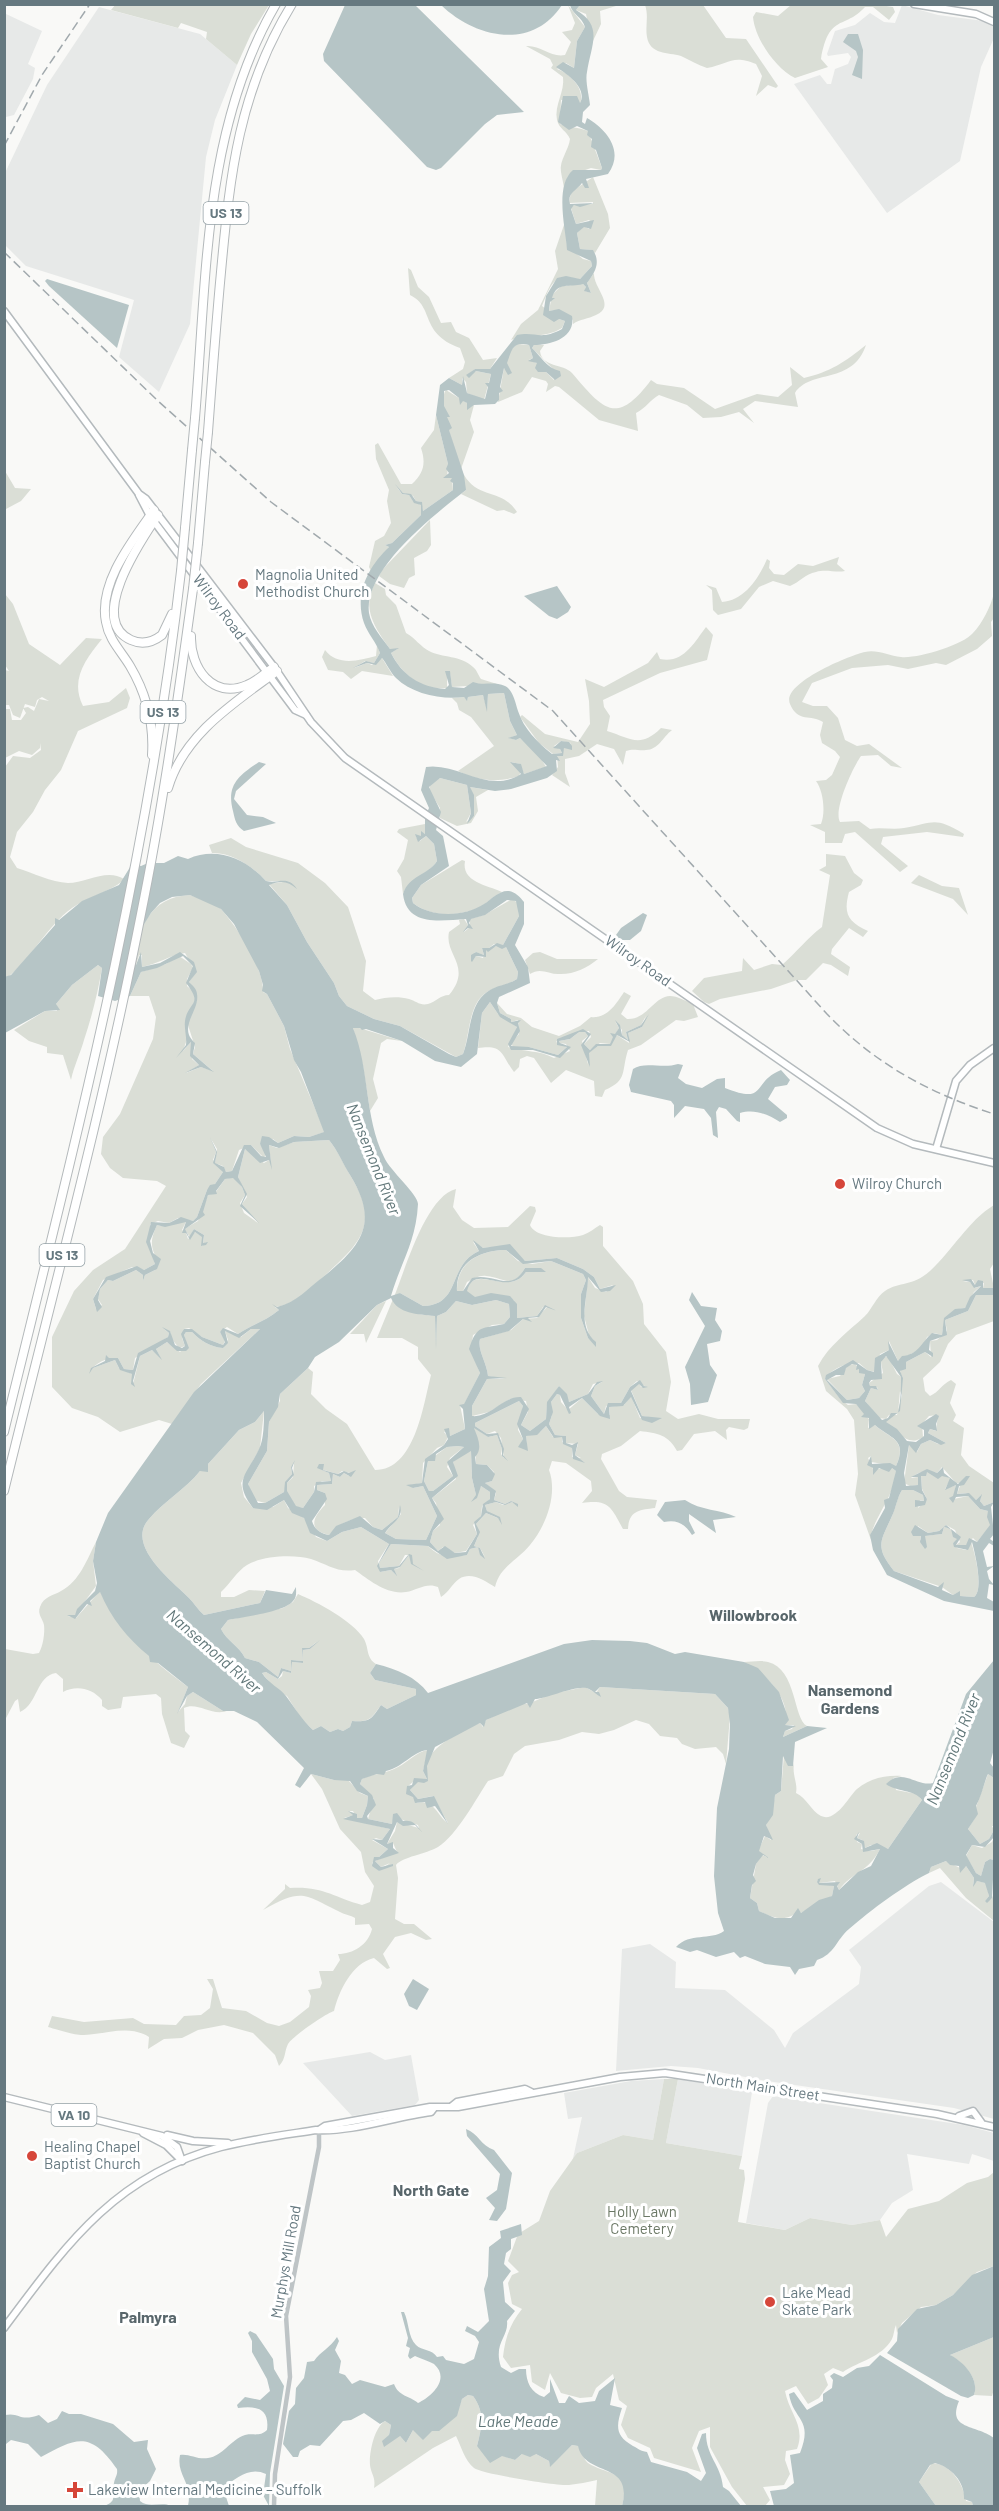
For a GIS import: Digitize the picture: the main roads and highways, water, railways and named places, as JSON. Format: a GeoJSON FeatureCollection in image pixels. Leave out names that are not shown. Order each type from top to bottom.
{"type":"FeatureCollection","features":[{"type":"Feature","properties":{"kind":"highway","name":"US 13"},"geometry":{"type":"LineString","coordinates":[[4,1432],[105,1017],[140,851],[163,707],[181,571],[219,155],[240,79],[276,4]]}},
{"type":"Feature","properties":{"kind":"highway","name":"US 13"},"geometry":{"type":"LineString","coordinates":[[4,1491],[119,1019],[154,845],[193,589],[232,160],[253,84],[269,46],[292,4]]}},
{"type":"Feature","properties":{"kind":"highway"},"geometry":{"type":"LineString","coordinates":[[154,516],[131,558],[118,589],[115,616],[123,635],[133,641],[144,642],[162,635],[169,623],[181,571]]}},
{"type":"Feature","properties":{"kind":"highway"},"geometry":{"type":"LineString","coordinates":[[140,851],[151,759],[151,724],[137,680],[110,636],[105,609],[117,568],[154,516]]}},
{"type":"Feature","properties":{"kind":"highway"},"geometry":{"type":"LineString","coordinates":[[193,589],[191,649],[196,667],[203,677],[217,686],[235,688],[251,683],[273,671]]}},
{"type":"Feature","properties":{"kind":"highway"},"geometry":{"type":"LineString","coordinates":[[154,845],[170,782],[187,750],[209,723],[273,671]]}},
{"type":"Feature","properties":{"kind":"main road"},"geometry":{"type":"LineString","coordinates":[[914,4],[974,14],[994,22]]}},
{"type":"Feature","properties":{"kind":"main road","name":"Wilroy Road"},"geometry":{"type":"LineString","coordinates":[[4,311],[139,494],[142,504],[154,516],[273,671],[296,710],[306,715],[345,758],[871,1124],[903,1141],[994,1163]]}},
{"type":"Feature","properties":{"kind":"main road"},"geometry":{"type":"LineString","coordinates":[[936,1149],[957,1081],[970,1065],[994,1048]]}},
{"type":"Feature","properties":{"kind":"main road","name":"North Main Street"},"geometry":{"type":"LineString","coordinates":[[237,2144],[319,2130],[323,2132],[431,2112],[434,2108],[452,2106],[458,2108],[525,2096],[531,2092],[640,2074],[676,2073],[956,2117],[994,2127]]}},
{"type":"Feature","properties":{"kind":"main road","name":"VA 10"},"geometry":{"type":"LineString","coordinates":[[4,2097],[146,2132],[194,2141],[237,2144]]}},
{"type":"Feature","properties":{"kind":"main road"},"geometry":{"type":"LineString","coordinates":[[146,2132],[174,2143],[181,2153],[182,2161]]}},
{"type":"Feature","properties":{"kind":"main road"},"geometry":{"type":"LineString","coordinates":[[4,2328],[87,2223],[126,2191],[182,2161],[237,2144]]}},
{"type":"Feature","properties":{"kind":"water"},"geometry":{"type":"Polygon","coordinates":[[[345,5],[415,5],[524,112],[497,115],[441,168],[436,170],[427,167],[324,61],[323,54],[345,5]]]}},
{"type":"Feature","properties":{"kind":"water"},"geometry":{"type":"Polygon","coordinates":[[[441,5],[562,5],[550,20],[535,29],[519,34],[503,35],[486,32],[470,25],[441,5]]]}},
{"type":"Feature","properties":{"kind":"water","name":"Nansemond River"},"geometry":{"type":"Polygon","coordinates":[[[570,5],[580,5],[576,10],[590,23],[594,37],[587,76],[590,105],[583,112],[582,122],[585,124],[587,118],[601,128],[611,142],[615,157],[608,174],[586,179],[589,188],[585,188],[582,183],[569,200],[570,204],[594,203],[580,207],[574,205],[571,209],[576,224],[594,220],[591,229],[584,227],[577,233],[580,249],[593,250],[597,259],[595,271],[587,283],[591,293],[584,291],[586,287],[583,284],[564,286],[557,289],[552,298],[555,298],[550,302],[549,311],[559,309],[572,316],[570,330],[561,339],[548,344],[534,345],[532,348],[547,364],[560,371],[561,376],[555,380],[546,372],[538,372],[535,368],[537,363],[528,361],[533,358],[529,345],[519,344],[512,351],[507,363],[512,373],[508,375],[504,368],[500,387],[503,391],[499,393],[499,400],[495,404],[474,405],[467,410],[467,403],[463,401],[460,405],[459,398],[449,390],[444,391],[444,406],[450,417],[447,417],[452,428],[449,430],[464,475],[466,490],[420,528],[389,562],[377,579],[370,596],[369,613],[374,627],[390,649],[399,648],[391,653],[406,674],[420,683],[436,688],[445,689],[449,685],[445,671],[450,671],[452,687],[464,688],[473,682],[505,686],[512,693],[524,724],[541,745],[552,754],[562,753],[560,749],[553,748],[561,741],[569,742],[572,746],[572,750],[564,748],[563,756],[557,756],[560,761],[556,760],[557,771],[547,778],[511,789],[495,791],[470,787],[474,795],[474,816],[467,824],[471,813],[467,785],[440,778],[429,787],[441,812],[436,830],[443,836],[449,866],[421,885],[412,898],[413,903],[429,911],[448,914],[476,908],[505,891],[515,894],[524,902],[524,924],[515,945],[528,967],[530,983],[499,997],[497,1003],[500,1013],[511,1019],[511,1022],[521,1020],[518,1023],[520,1031],[511,1046],[529,1047],[558,1055],[567,1047],[557,1045],[557,1039],[583,1029],[591,1034],[584,1044],[590,1050],[596,1044],[610,1044],[613,1037],[610,1033],[615,1034],[619,1028],[615,1020],[620,1025],[622,1035],[628,1040],[626,1032],[641,1025],[649,1014],[642,1027],[628,1033],[630,1042],[617,1035],[611,1046],[598,1046],[589,1053],[590,1067],[581,1045],[588,1036],[585,1032],[579,1032],[570,1039],[559,1041],[571,1047],[560,1058],[533,1050],[511,1050],[508,1044],[517,1027],[500,1017],[490,1002],[482,1013],[477,1054],[461,1067],[435,1061],[402,1041],[366,1029],[353,1028],[362,1060],[373,1125],[378,1141],[387,1163],[414,1194],[418,1204],[411,1241],[391,1296],[400,1293],[423,1306],[435,1304],[444,1299],[462,1265],[479,1251],[473,1240],[483,1248],[510,1244],[525,1261],[557,1258],[583,1269],[594,1277],[600,1289],[616,1285],[610,1291],[601,1292],[588,1277],[585,1320],[586,1328],[596,1342],[596,1347],[588,1338],[581,1318],[581,1294],[586,1280],[583,1274],[551,1261],[523,1264],[506,1250],[479,1255],[465,1265],[460,1272],[457,1291],[463,1291],[472,1278],[508,1281],[514,1280],[525,1268],[541,1268],[546,1272],[526,1272],[518,1279],[510,1282],[477,1279],[471,1283],[467,1291],[475,1297],[491,1293],[510,1296],[517,1304],[517,1318],[537,1316],[545,1305],[557,1311],[546,1307],[539,1317],[528,1318],[532,1322],[523,1319],[509,1331],[480,1339],[480,1348],[488,1376],[507,1378],[487,1379],[472,1406],[472,1416],[485,1414],[508,1400],[521,1397],[529,1409],[521,1425],[530,1431],[546,1419],[547,1402],[559,1386],[567,1394],[569,1402],[588,1394],[597,1382],[603,1381],[595,1386],[591,1396],[604,1414],[608,1403],[621,1403],[630,1387],[640,1380],[644,1386],[648,1387],[643,1388],[639,1384],[631,1391],[642,1416],[662,1418],[652,1423],[642,1420],[631,1397],[623,1406],[609,1407],[610,1419],[600,1416],[582,1398],[569,1407],[571,1413],[569,1414],[560,1395],[557,1394],[551,1402],[553,1412],[549,1424],[555,1435],[566,1436],[566,1443],[572,1445],[578,1442],[575,1455],[585,1463],[573,1459],[572,1448],[563,1444],[562,1437],[554,1438],[546,1426],[537,1435],[526,1436],[528,1451],[518,1447],[523,1439],[517,1424],[523,1406],[519,1401],[475,1423],[475,1426],[487,1434],[498,1433],[504,1449],[503,1455],[508,1461],[502,1456],[497,1435],[488,1437],[474,1428],[479,1447],[475,1457],[476,1464],[487,1465],[495,1474],[492,1481],[485,1483],[496,1491],[494,1500],[505,1504],[511,1501],[518,1504],[518,1507],[512,1502],[505,1505],[496,1502],[485,1505],[487,1511],[500,1517],[502,1525],[498,1518],[486,1513],[476,1524],[480,1532],[474,1546],[477,1547],[470,1549],[467,1555],[447,1559],[428,1546],[391,1544],[379,1563],[380,1568],[399,1566],[409,1554],[412,1555],[413,1564],[424,1571],[411,1564],[409,1555],[400,1567],[394,1569],[397,1576],[391,1570],[380,1572],[377,1566],[389,1544],[361,1527],[342,1532],[327,1541],[310,1533],[304,1518],[292,1513],[284,1500],[267,1510],[253,1508],[243,1491],[243,1484],[246,1472],[261,1445],[264,1411],[255,1422],[239,1430],[208,1464],[208,1472],[200,1471],[149,1519],[143,1529],[143,1540],[154,1562],[204,1615],[260,1603],[266,1590],[292,1594],[296,1587],[295,1598],[288,1605],[253,1616],[228,1620],[221,1629],[245,1658],[259,1662],[278,1677],[281,1668],[291,1671],[291,1660],[303,1661],[303,1663],[292,1662],[291,1673],[283,1671],[278,1679],[266,1672],[262,1673],[284,1693],[313,1730],[321,1726],[330,1732],[338,1729],[343,1731],[350,1727],[352,1721],[370,1719],[381,1705],[387,1709],[416,1695],[416,1689],[375,1680],[370,1673],[376,1664],[405,1674],[418,1682],[428,1693],[564,1644],[592,1640],[647,1643],[675,1654],[685,1652],[744,1662],[758,1668],[779,1692],[789,1720],[785,1725],[796,1726],[785,1731],[783,1737],[807,1726],[827,1728],[795,1742],[793,1766],[788,1766],[783,1756],[781,1791],[775,1795],[773,1815],[766,1825],[773,1840],[764,1836],[759,1851],[769,1858],[763,1855],[756,1864],[753,1875],[756,1881],[752,1885],[750,1898],[757,1903],[759,1911],[775,1918],[791,1918],[798,1908],[801,1913],[819,1900],[832,1896],[834,1886],[819,1885],[818,1879],[821,1878],[819,1883],[840,1882],[837,1886],[839,1890],[858,1872],[871,1866],[880,1849],[863,1852],[862,1844],[854,1839],[859,1832],[857,1838],[864,1841],[865,1848],[877,1843],[888,1849],[922,1800],[919,1796],[886,1784],[898,1777],[933,1783],[966,1694],[994,1660],[994,1749],[990,1763],[994,1768],[994,1778],[988,1774],[976,1806],[978,1814],[968,1829],[980,1844],[989,1839],[994,1830],[994,1837],[985,1847],[972,1845],[966,1855],[976,1873],[981,1876],[985,1862],[990,1859],[994,1860],[992,1898],[987,1903],[985,1901],[989,1896],[985,1883],[977,1881],[973,1887],[974,1878],[966,1866],[960,1873],[959,1866],[950,1865],[946,1861],[931,1867],[929,1873],[877,1906],[849,1929],[832,1950],[817,1960],[814,1966],[799,1969],[795,1975],[790,1967],[765,1964],[745,1956],[740,1958],[734,1952],[716,1957],[697,1950],[690,1952],[676,1947],[687,1940],[713,1936],[724,1931],[718,1913],[714,1876],[717,1808],[729,1749],[728,1708],[715,1694],[600,1687],[595,1692],[599,1692],[601,1697],[591,1690],[578,1688],[535,1699],[530,1708],[527,1703],[486,1720],[484,1727],[480,1723],[435,1747],[427,1766],[428,1781],[418,1782],[410,1790],[418,1799],[434,1796],[448,1824],[435,1806],[427,1808],[425,1802],[415,1803],[413,1797],[406,1794],[407,1786],[412,1785],[414,1778],[427,1779],[423,1771],[427,1750],[386,1771],[384,1775],[377,1774],[362,1779],[360,1784],[372,1795],[376,1805],[367,1816],[368,1819],[392,1824],[393,1814],[397,1813],[403,1821],[412,1822],[416,1825],[422,1832],[415,1825],[403,1826],[397,1822],[387,1844],[393,1842],[393,1848],[399,1853],[375,1861],[381,1867],[393,1864],[379,1871],[372,1866],[374,1857],[379,1857],[388,1849],[372,1839],[382,1840],[390,1829],[343,1819],[353,1815],[348,1811],[357,1814],[357,1818],[362,1818],[367,1805],[368,1796],[357,1791],[350,1781],[334,1780],[311,1774],[300,1788],[295,1785],[304,1768],[257,1722],[234,1711],[223,1711],[193,1692],[187,1696],[177,1714],[188,1687],[158,1663],[150,1662],[149,1656],[127,1635],[115,1619],[100,1592],[90,1601],[92,1606],[87,1604],[75,1619],[67,1615],[75,1615],[77,1609],[95,1591],[97,1583],[93,1561],[96,1542],[108,1513],[194,1392],[260,1329],[251,1329],[239,1338],[225,1331],[228,1343],[223,1348],[206,1343],[192,1332],[186,1332],[184,1335],[189,1348],[186,1351],[177,1351],[167,1342],[156,1349],[162,1360],[152,1350],[140,1356],[133,1381],[135,1387],[131,1384],[132,1374],[120,1370],[115,1360],[93,1368],[89,1374],[91,1368],[105,1361],[106,1355],[109,1358],[118,1358],[124,1369],[133,1370],[138,1353],[168,1337],[169,1333],[162,1327],[170,1331],[175,1345],[182,1348],[185,1346],[181,1334],[184,1329],[192,1329],[202,1337],[223,1345],[225,1342],[220,1332],[223,1328],[238,1334],[264,1320],[279,1310],[272,1304],[277,1307],[296,1298],[337,1265],[357,1243],[365,1219],[364,1206],[359,1192],[329,1140],[294,1142],[279,1148],[269,1145],[272,1170],[269,1160],[260,1163],[245,1149],[238,1177],[247,1194],[242,1204],[259,1223],[240,1206],[245,1195],[242,1187],[233,1178],[225,1179],[216,1191],[217,1194],[208,1195],[203,1212],[205,1215],[185,1229],[189,1237],[194,1229],[204,1235],[203,1243],[208,1242],[206,1245],[201,1246],[202,1237],[195,1232],[190,1240],[186,1233],[182,1233],[186,1222],[165,1227],[157,1225],[150,1241],[153,1253],[161,1259],[157,1269],[145,1275],[143,1281],[143,1275],[136,1270],[113,1281],[108,1280],[100,1289],[98,1300],[102,1307],[97,1312],[93,1299],[106,1277],[137,1266],[144,1270],[155,1264],[146,1242],[151,1222],[169,1223],[181,1217],[193,1221],[197,1217],[207,1190],[210,1185],[215,1184],[223,1172],[213,1163],[216,1152],[210,1137],[217,1152],[215,1163],[224,1167],[226,1172],[232,1171],[244,1145],[251,1145],[261,1156],[266,1157],[260,1144],[262,1136],[269,1137],[278,1143],[294,1136],[309,1137],[324,1132],[301,1072],[294,1060],[284,1026],[267,994],[262,991],[263,985],[259,971],[234,924],[221,909],[190,895],[172,897],[160,903],[138,934],[133,965],[136,965],[141,952],[142,967],[160,963],[180,952],[194,962],[197,972],[189,982],[196,990],[197,1000],[188,1031],[195,1043],[193,1054],[214,1072],[201,1067],[185,1073],[199,1065],[190,1056],[191,1042],[176,1058],[186,1045],[185,1021],[194,1000],[186,983],[193,966],[183,956],[157,968],[141,972],[130,996],[115,1001],[98,996],[102,968],[98,965],[72,985],[56,1004],[60,1010],[45,1011],[5,1033],[4,977],[11,975],[55,925],[55,918],[59,920],[82,901],[119,885],[132,864],[141,866],[148,863],[164,863],[178,856],[188,859],[199,855],[220,854],[249,866],[266,881],[290,882],[297,889],[284,882],[269,885],[287,905],[347,1006],[374,1019],[400,1026],[456,1057],[463,1054],[473,1012],[481,998],[498,986],[517,979],[518,972],[506,947],[502,949],[496,946],[488,952],[486,950],[486,957],[476,956],[471,961],[471,955],[476,952],[484,955],[482,948],[489,948],[497,943],[503,945],[519,916],[516,901],[507,900],[485,915],[471,919],[469,923],[473,929],[468,928],[463,932],[468,925],[466,919],[427,920],[419,917],[406,905],[403,894],[409,883],[437,861],[434,844],[426,836],[418,842],[415,834],[421,836],[421,831],[425,834],[425,817],[429,808],[421,790],[426,767],[450,769],[485,780],[497,781],[509,780],[521,774],[510,762],[521,764],[524,774],[547,766],[520,738],[516,740],[508,738],[517,735],[510,721],[504,693],[488,694],[487,712],[483,695],[468,697],[467,701],[464,697],[437,697],[410,688],[396,678],[382,658],[376,665],[367,663],[353,668],[366,661],[374,663],[380,653],[364,623],[361,612],[362,591],[369,572],[389,547],[385,545],[392,543],[421,515],[421,505],[414,503],[409,495],[402,494],[395,484],[403,493],[411,494],[416,501],[422,502],[423,511],[453,490],[453,483],[450,481],[452,478],[443,478],[449,473],[446,469],[448,464],[436,415],[440,385],[449,378],[462,385],[463,376],[467,393],[485,399],[488,387],[485,383],[489,383],[491,374],[476,371],[469,378],[466,375],[475,369],[490,369],[517,335],[543,335],[562,329],[565,321],[559,319],[554,322],[543,315],[546,296],[557,278],[566,276],[580,279],[592,266],[591,261],[567,250],[562,197],[567,177],[573,170],[601,170],[602,168],[596,150],[591,147],[592,139],[587,135],[588,131],[577,126],[569,130],[558,122],[563,96],[577,96],[580,103],[582,97],[575,82],[556,67],[563,62],[574,68],[577,41],[585,27],[570,5]],[[391,1298],[377,1305],[339,1342],[315,1357],[308,1368],[280,1394],[278,1407],[269,1422],[267,1451],[248,1484],[258,1503],[265,1503],[284,1492],[285,1482],[292,1474],[291,1467],[295,1460],[292,1468],[294,1475],[287,1483],[287,1491],[296,1506],[303,1508],[314,1492],[316,1482],[331,1481],[329,1473],[317,1468],[319,1464],[324,1464],[323,1470],[338,1474],[356,1470],[351,1477],[344,1473],[340,1477],[333,1474],[332,1484],[317,1485],[317,1490],[325,1493],[327,1499],[312,1521],[316,1529],[329,1535],[336,1526],[360,1516],[373,1527],[382,1530],[398,1517],[400,1505],[399,1517],[385,1533],[396,1539],[426,1540],[437,1516],[423,1486],[413,1488],[406,1485],[422,1483],[425,1459],[444,1445],[448,1439],[444,1429],[449,1428],[450,1436],[465,1429],[463,1409],[459,1405],[464,1404],[480,1373],[469,1349],[472,1341],[481,1329],[504,1324],[510,1317],[509,1304],[496,1300],[472,1305],[456,1301],[446,1312],[437,1316],[436,1349],[435,1316],[403,1310],[391,1298]],[[447,1447],[436,1454],[435,1461],[428,1461],[424,1481],[429,1491],[433,1491],[453,1476],[447,1462],[464,1447],[447,1447]],[[471,1451],[453,1462],[458,1476],[432,1498],[444,1519],[433,1531],[430,1542],[438,1551],[445,1546],[455,1553],[466,1552],[477,1534],[474,1522],[481,1516],[483,1504],[490,1499],[490,1492],[481,1486],[477,1498],[471,1502],[476,1495],[472,1478],[471,1451]]]}},
{"type":"Feature","properties":{"kind":"water"},"geometry":{"type":"Polygon","coordinates":[[[848,34],[858,34],[863,50],[862,79],[852,75],[858,57],[856,51],[843,42],[848,34]]]}},
{"type":"Feature","properties":{"kind":"water"},"geometry":{"type":"Polygon","coordinates":[[[47,279],[129,305],[117,348],[49,286],[45,281],[47,279]]]}},
{"type":"Feature","properties":{"kind":"water"},"geometry":{"type":"Polygon","coordinates":[[[557,586],[571,607],[568,612],[557,619],[549,616],[524,596],[557,586]]]}},
{"type":"Feature","properties":{"kind":"water"},"geometry":{"type":"Polygon","coordinates":[[[259,762],[266,764],[236,791],[234,799],[247,815],[263,817],[276,823],[244,831],[235,820],[231,794],[240,776],[259,762]]]}},
{"type":"Feature","properties":{"kind":"water"},"geometry":{"type":"Polygon","coordinates":[[[643,913],[647,915],[641,931],[630,940],[618,940],[616,935],[621,928],[643,913]]]}},
{"type":"Feature","properties":{"kind":"water"},"geometry":{"type":"Polygon","coordinates":[[[683,1065],[678,1078],[686,1084],[702,1088],[717,1079],[725,1078],[725,1088],[748,1094],[754,1093],[766,1080],[781,1070],[790,1080],[787,1085],[775,1087],[768,1099],[787,1115],[787,1118],[780,1122],[761,1113],[745,1112],[740,1113],[740,1122],[726,1109],[719,1107],[716,1112],[718,1138],[713,1135],[711,1118],[704,1109],[685,1106],[674,1118],[674,1105],[671,1101],[631,1092],[629,1085],[633,1069],[643,1066],[683,1065]]]}},
{"type":"Feature","properties":{"kind":"water"},"geometry":{"type":"Polygon","coordinates":[[[971,1279],[975,1285],[978,1280],[983,1281],[983,1288],[994,1288],[994,1295],[976,1295],[968,1311],[945,1320],[947,1335],[930,1341],[929,1350],[933,1353],[933,1357],[925,1352],[906,1362],[906,1369],[900,1371],[903,1378],[900,1411],[898,1412],[901,1377],[886,1356],[881,1362],[882,1379],[871,1380],[869,1383],[870,1386],[876,1386],[878,1390],[871,1388],[865,1401],[882,1420],[888,1418],[891,1413],[897,1413],[886,1422],[897,1429],[907,1441],[916,1442],[924,1436],[924,1430],[917,1426],[936,1414],[939,1416],[936,1424],[937,1431],[930,1429],[928,1433],[946,1443],[941,1445],[930,1440],[921,1444],[916,1453],[909,1445],[904,1473],[906,1486],[918,1485],[918,1477],[911,1477],[927,1469],[937,1473],[943,1467],[944,1473],[958,1484],[966,1476],[970,1476],[964,1485],[959,1486],[957,1494],[969,1493],[976,1500],[982,1494],[980,1501],[984,1506],[994,1502],[991,1507],[994,1534],[990,1539],[994,1542],[994,1546],[989,1543],[983,1551],[987,1567],[994,1566],[987,1571],[994,1585],[989,1584],[987,1598],[994,1602],[994,1611],[944,1601],[887,1575],[873,1550],[870,1535],[885,1508],[884,1500],[889,1498],[896,1471],[892,1468],[889,1472],[879,1468],[873,1475],[873,1468],[867,1465],[871,1456],[872,1464],[890,1463],[896,1466],[899,1445],[875,1425],[869,1429],[869,1418],[861,1417],[864,1414],[856,1404],[843,1403],[825,1379],[826,1375],[853,1360],[874,1372],[875,1358],[889,1350],[888,1341],[898,1361],[902,1356],[916,1351],[932,1333],[942,1335],[944,1318],[955,1309],[965,1308],[970,1297],[981,1286],[974,1288],[970,1282],[962,1280],[971,1279]],[[852,1364],[846,1368],[844,1375],[836,1375],[827,1380],[847,1400],[859,1398],[865,1391],[862,1385],[865,1374],[859,1373],[859,1369],[856,1370],[857,1365],[852,1364]],[[927,1472],[926,1476],[921,1476],[922,1490],[927,1499],[925,1505],[915,1507],[915,1500],[924,1501],[923,1495],[913,1490],[902,1490],[883,1538],[882,1549],[894,1571],[938,1587],[944,1582],[942,1590],[953,1595],[960,1591],[960,1596],[974,1597],[977,1593],[979,1579],[972,1542],[968,1550],[954,1547],[953,1543],[957,1539],[953,1537],[951,1529],[961,1537],[956,1545],[966,1545],[969,1538],[977,1542],[990,1525],[987,1517],[988,1511],[980,1509],[968,1496],[956,1497],[953,1503],[949,1498],[953,1496],[956,1485],[945,1490],[950,1478],[942,1476],[938,1479],[927,1472]]]}},
{"type":"Feature","properties":{"kind":"water"},"geometry":{"type":"Polygon","coordinates":[[[692,1292],[701,1306],[717,1308],[715,1320],[722,1331],[720,1341],[707,1344],[710,1365],[717,1375],[708,1402],[691,1405],[690,1384],[685,1367],[705,1326],[689,1300],[692,1292]]]}},
{"type":"Feature","properties":{"kind":"water"},"geometry":{"type":"Polygon","coordinates":[[[685,1500],[697,1506],[736,1517],[713,1520],[716,1533],[689,1514],[689,1521],[695,1533],[692,1535],[680,1523],[664,1522],[657,1515],[665,1502],[685,1500]]]}},
{"type":"Feature","properties":{"kind":"water"},"geometry":{"type":"Polygon","coordinates":[[[915,1525],[928,1533],[939,1531],[946,1525],[951,1529],[944,1527],[942,1534],[925,1536],[927,1547],[925,1549],[920,1542],[921,1536],[913,1536],[911,1532],[915,1525]]]}},
{"type":"Feature","properties":{"kind":"water"},"geometry":{"type":"Polygon","coordinates":[[[478,1547],[485,1559],[480,1555],[478,1547]]]}},
{"type":"Feature","properties":{"kind":"water"},"geometry":{"type":"Polygon","coordinates":[[[320,1640],[310,1649],[303,1650],[303,1661],[302,1648],[309,1648],[320,1640]]]}},
{"type":"Feature","properties":{"kind":"water"},"geometry":{"type":"Polygon","coordinates":[[[413,1979],[429,1989],[417,2010],[409,2006],[404,1994],[413,1979]]]}},
{"type":"Feature","properties":{"kind":"water"},"geometry":{"type":"Polygon","coordinates":[[[466,2129],[494,2150],[512,2173],[506,2209],[497,2221],[489,2220],[495,2208],[486,2198],[497,2190],[500,2174],[467,2136],[466,2129]]]}},
{"type":"Feature","properties":{"kind":"water","name":"Lake Meade"},"geometry":{"type":"Polygon","coordinates":[[[521,2224],[522,2235],[511,2239],[511,2249],[506,2253],[504,2264],[511,2271],[503,2282],[505,2302],[515,2311],[507,2321],[506,2332],[500,2346],[501,2367],[511,2373],[519,2369],[526,2369],[530,2386],[544,2397],[550,2392],[550,2379],[559,2403],[565,2403],[569,2396],[579,2403],[595,2401],[599,2391],[615,2378],[610,2405],[622,2408],[618,2430],[623,2438],[647,2452],[651,2462],[687,2472],[701,2481],[706,2473],[697,2448],[702,2434],[706,2433],[708,2448],[720,2473],[723,2487],[741,2506],[622,2506],[624,2492],[621,2482],[615,2475],[582,2456],[578,2446],[572,2445],[550,2467],[549,2461],[536,2454],[530,2457],[522,2454],[515,2460],[502,2456],[490,2463],[477,2446],[481,2414],[473,2396],[468,2395],[462,2399],[457,2416],[439,2431],[432,2431],[423,2440],[413,2430],[406,2443],[400,2436],[384,2447],[382,2441],[389,2435],[391,2425],[385,2421],[380,2424],[364,2413],[351,2420],[343,2421],[320,2446],[310,2445],[300,2451],[298,2457],[293,2457],[283,2444],[289,2411],[295,2404],[296,2388],[304,2378],[307,2362],[314,2361],[337,2337],[339,2341],[335,2350],[341,2361],[339,2373],[345,2375],[352,2384],[360,2380],[385,2387],[394,2384],[401,2394],[418,2403],[437,2387],[440,2381],[439,2370],[434,2364],[415,2356],[410,2359],[408,2356],[410,2348],[406,2346],[408,2338],[401,2312],[404,2312],[411,2338],[418,2347],[437,2357],[443,2356],[446,2360],[464,2364],[474,2359],[479,2342],[475,2336],[465,2331],[467,2326],[478,2332],[489,2321],[484,2289],[488,2276],[489,2247],[501,2238],[500,2231],[521,2224]]]}},
{"type":"Feature","properties":{"kind":"water"},"geometry":{"type":"Polygon","coordinates":[[[994,2266],[994,2337],[950,2355],[969,2371],[975,2383],[974,2395],[968,2398],[961,2396],[887,2353],[897,2341],[898,2329],[917,2309],[936,2305],[953,2295],[972,2275],[994,2266]]]}},
{"type":"Feature","properties":{"kind":"water"},"geometry":{"type":"Polygon","coordinates":[[[250,2331],[256,2334],[273,2359],[274,2369],[284,2386],[270,2473],[269,2506],[263,2495],[266,2474],[254,2471],[243,2474],[223,2488],[229,2506],[188,2506],[188,2491],[180,2468],[180,2455],[213,2457],[240,2437],[267,2430],[264,2412],[250,2407],[238,2408],[237,2405],[245,2397],[260,2400],[270,2391],[267,2379],[252,2352],[252,2341],[248,2333],[250,2331]]]}},
{"type":"Feature","properties":{"kind":"water"},"geometry":{"type":"Polygon","coordinates":[[[880,2355],[946,2396],[959,2401],[956,2410],[960,2422],[994,2438],[994,2506],[973,2506],[972,2502],[964,2499],[962,2487],[956,2476],[935,2463],[930,2465],[919,2482],[936,2506],[774,2506],[770,2491],[786,2489],[794,2483],[790,2455],[800,2453],[804,2442],[804,2426],[791,2403],[789,2394],[794,2392],[807,2410],[823,2401],[823,2394],[832,2388],[833,2380],[830,2376],[834,2373],[843,2377],[857,2368],[869,2366],[880,2355]]]}},
{"type":"Feature","properties":{"kind":"water"},"geometry":{"type":"Polygon","coordinates":[[[62,2411],[113,2424],[134,2442],[148,2440],[147,2449],[156,2469],[150,2481],[139,2491],[140,2501],[171,2506],[104,2506],[113,2499],[117,2469],[99,2448],[90,2443],[73,2442],[41,2457],[28,2444],[11,2440],[6,2444],[5,2456],[5,2415],[27,2418],[39,2415],[48,2423],[57,2419],[62,2411]]]}},
{"type":"Feature","properties":{"kind":"railway"},"geometry":{"type":"LineString","coordinates":[[4,146],[42,75],[90,4]]}},
{"type":"Feature","properties":{"kind":"railway"},"geometry":{"type":"LineString","coordinates":[[4,252],[158,401],[271,502],[553,711],[845,1032],[904,1075],[947,1097],[994,1114]]}},
{"type":"Feature","properties":{"kind":"place","name":"Magnolia United Methodist Church"},"geometry":{"type":"Point","coordinates":[243,584]}},
{"type":"Feature","properties":{"kind":"place","name":"Wilroy Church"},"geometry":{"type":"Point","coordinates":[840,1184]}},
{"type":"Feature","properties":{"kind":"place","name":"Healing Chapel Baptist Church"},"geometry":{"type":"Point","coordinates":[32,2156]}},
{"type":"Feature","properties":{"kind":"place","name":"Lake Mead Skate Park"},"geometry":{"type":"Point","coordinates":[770,2302]}},
{"type":"Feature","properties":{"kind":"place","name":"Lakeview Internal Medicine – Suffolk"},"geometry":{"type":"Point","coordinates":[75,2490]}},
{"type":"Feature","properties":{"kind":"district","name":"Willowbrook"},"geometry":{"type":"Point","coordinates":[753,1615]}},
{"type":"Feature","properties":{"kind":"district","name":"Nansemond Gardens"},"geometry":{"type":"Point","coordinates":[850,1699]}},
{"type":"Feature","properties":{"kind":"district","name":"North Gate"},"geometry":{"type":"Point","coordinates":[431,2190]}},
{"type":"Feature","properties":{"kind":"district","name":"Palmyra"},"geometry":{"type":"Point","coordinates":[148,2317]}},
{"type":"Feature","properties":{"kind":"park label","name":"Holly Lawn Cemetery"},"geometry":{"type":"Point","coordinates":[642,2220]}}]}
